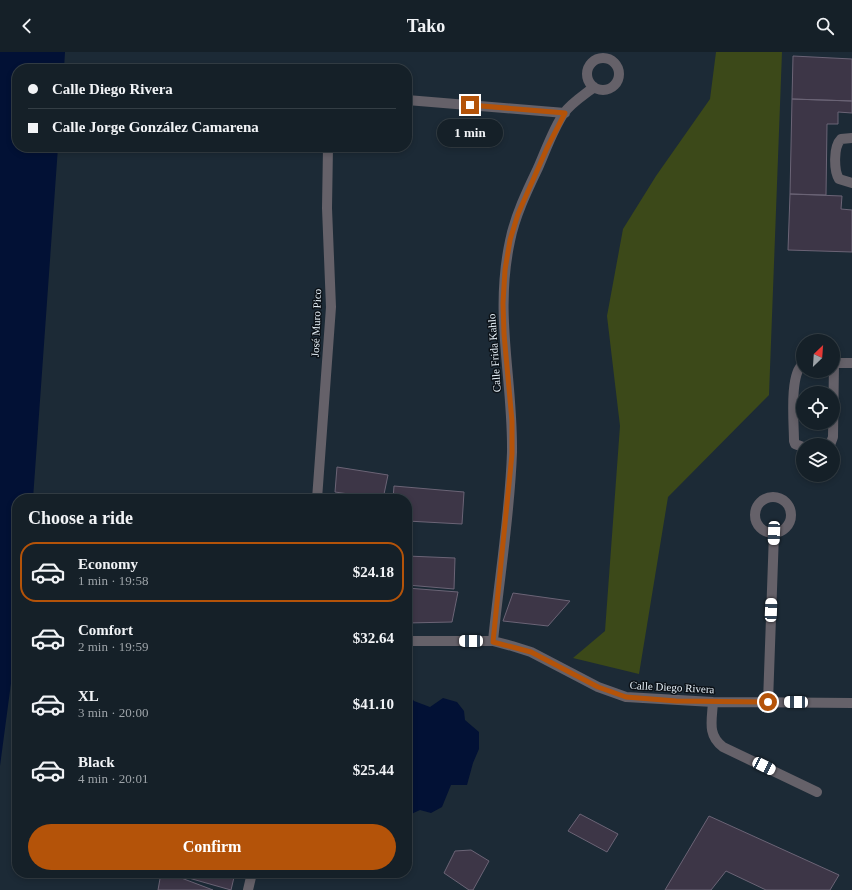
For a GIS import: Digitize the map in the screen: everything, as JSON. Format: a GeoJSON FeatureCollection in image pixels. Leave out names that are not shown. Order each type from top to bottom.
{"type":"FeatureCollection","features":[{"type":"Feature","properties":{"kind":"street","name":"Calle Frida Kahlo"},"geometry":{"type":"LineString","coordinates":[[493,642],[512,454],[512,421],[504,327],[505,270],[510,240],[518,214],[547,148],[565,113],[582,96],[594,88]]}},
{"type":"Feature","properties":{"kind":"street"},"geometry":{"type":"LineString","coordinates":[[412,100],[565,113]]}},
{"type":"Feature","properties":{"kind":"street"},"geometry":{"type":"LineString","coordinates":[[852,138],[840,139],[836,146],[836,175],[840,180],[852,183]]}},
{"type":"Feature","properties":{"kind":"street","name":"José Muro Pico"},"geometry":{"type":"LineString","coordinates":[[317,494],[331,307],[327,208],[328,152]]}},
{"type":"Feature","properties":{"kind":"street"},"geometry":{"type":"LineString","coordinates":[[840,363],[852,363]]}},
{"type":"Feature","properties":{"kind":"street"},"geometry":{"type":"LineString","coordinates":[[796,374],[794,379],[794,441],[796,444]]}},
{"type":"Feature","properties":{"kind":"street"},"geometry":{"type":"LineString","coordinates":[[833,378],[833,438]]}},
{"type":"Feature","properties":{"kind":"street"},"geometry":{"type":"LineString","coordinates":[[768,702],[774,533]]}},
{"type":"Feature","properties":{"kind":"street","name":"Calle Diego Rivera"},"geometry":{"type":"LineString","coordinates":[[412,641],[493,642],[531,652],[598,687],[626,697],[713,702],[852,703]]}},
{"type":"Feature","properties":{"kind":"street"},"geometry":{"type":"LineString","coordinates":[[713,702],[712,734],[716,741],[723,747],[817,792]]}},
{"type":"Feature","properties":{"kind":"street"},"geometry":{"type":"LineString","coordinates":[[248,890],[251,878]]}},
{"type":"Feature","properties":{"kind":"green space"},"geometry":{"type":"Polygon","coordinates":[[[716,52],[782,52],[769,395],[668,497],[639,674],[573,658],[605,631],[620,426],[607,316],[623,229],[656,176],[710,99],[716,52]]]}},
{"type":"Feature","properties":{"kind":"water"},"geometry":{"type":"Polygon","coordinates":[[[0,52],[65,52],[64,64],[12,64],[12,152],[58,152],[33,494],[12,494],[12,676],[0,766],[0,52]]]}},
{"type":"Feature","properties":{"kind":"water"},"geometry":{"type":"Polygon","coordinates":[[[412,698],[414,701],[430,707],[443,698],[457,702],[464,711],[465,720],[479,732],[479,749],[473,763],[467,785],[451,785],[442,807],[431,813],[420,810],[412,814],[412,698]]]}},
{"type":"Feature","properties":{"kind":"building"},"geometry":{"type":"Polygon","coordinates":[[[793,56],[852,59],[852,101],[792,99],[793,56]]]}},
{"type":"Feature","properties":{"kind":"building"},"geometry":{"type":"Polygon","coordinates":[[[792,99],[852,101],[852,113],[838,112],[838,124],[827,124],[826,195],[790,194],[792,99]]]}},
{"type":"Feature","properties":{"kind":"building"},"geometry":{"type":"Polygon","coordinates":[[[790,194],[842,196],[841,209],[852,210],[852,252],[788,250],[790,194]]]}},
{"type":"Feature","properties":{"kind":"building"},"geometry":{"type":"Polygon","coordinates":[[[337,467],[388,475],[384,494],[349,494],[335,492],[337,467]]]}},
{"type":"Feature","properties":{"kind":"building"},"geometry":{"type":"Polygon","coordinates":[[[394,486],[464,492],[462,524],[412,521],[412,494],[393,494],[394,486]]]}},
{"type":"Feature","properties":{"kind":"building"},"geometry":{"type":"Polygon","coordinates":[[[412,556],[455,558],[454,589],[412,585],[412,556]]]}},
{"type":"Feature","properties":{"kind":"building"},"geometry":{"type":"Polygon","coordinates":[[[412,588],[458,592],[452,622],[412,623],[412,588]]]}},
{"type":"Feature","properties":{"kind":"building"},"geometry":{"type":"Polygon","coordinates":[[[513,593],[570,601],[548,626],[503,621],[513,593]]]}},
{"type":"Feature","properties":{"kind":"building"},"geometry":{"type":"Polygon","coordinates":[[[580,814],[618,834],[607,852],[568,831],[580,814]]]}},
{"type":"Feature","properties":{"kind":"building"},"geometry":{"type":"Polygon","coordinates":[[[709,816],[839,875],[830,890],[766,890],[726,871],[711,890],[665,890],[709,816]]]}},
{"type":"Feature","properties":{"kind":"building"},"geometry":{"type":"Polygon","coordinates":[[[471,850],[489,861],[473,890],[469,890],[444,873],[455,851],[471,850]]]}},
{"type":"Feature","properties":{"kind":"building"},"geometry":{"type":"Polygon","coordinates":[[[160,878],[181,878],[213,890],[158,890],[160,878]]]}},
{"type":"Feature","properties":{"kind":"building"},"geometry":{"type":"Polygon","coordinates":[[[189,878],[234,878],[231,890],[189,878]]]}},
{"type":"Feature","properties":{"kind":"route"},"geometry":{"type":"LineString","coordinates":[[470,105],[565,113],[547,148],[518,214],[510,240],[505,270],[503,303],[504,334],[512,421],[512,454],[493,642],[531,652],[598,687],[626,697],[676,701],[768,702]]}}]}
